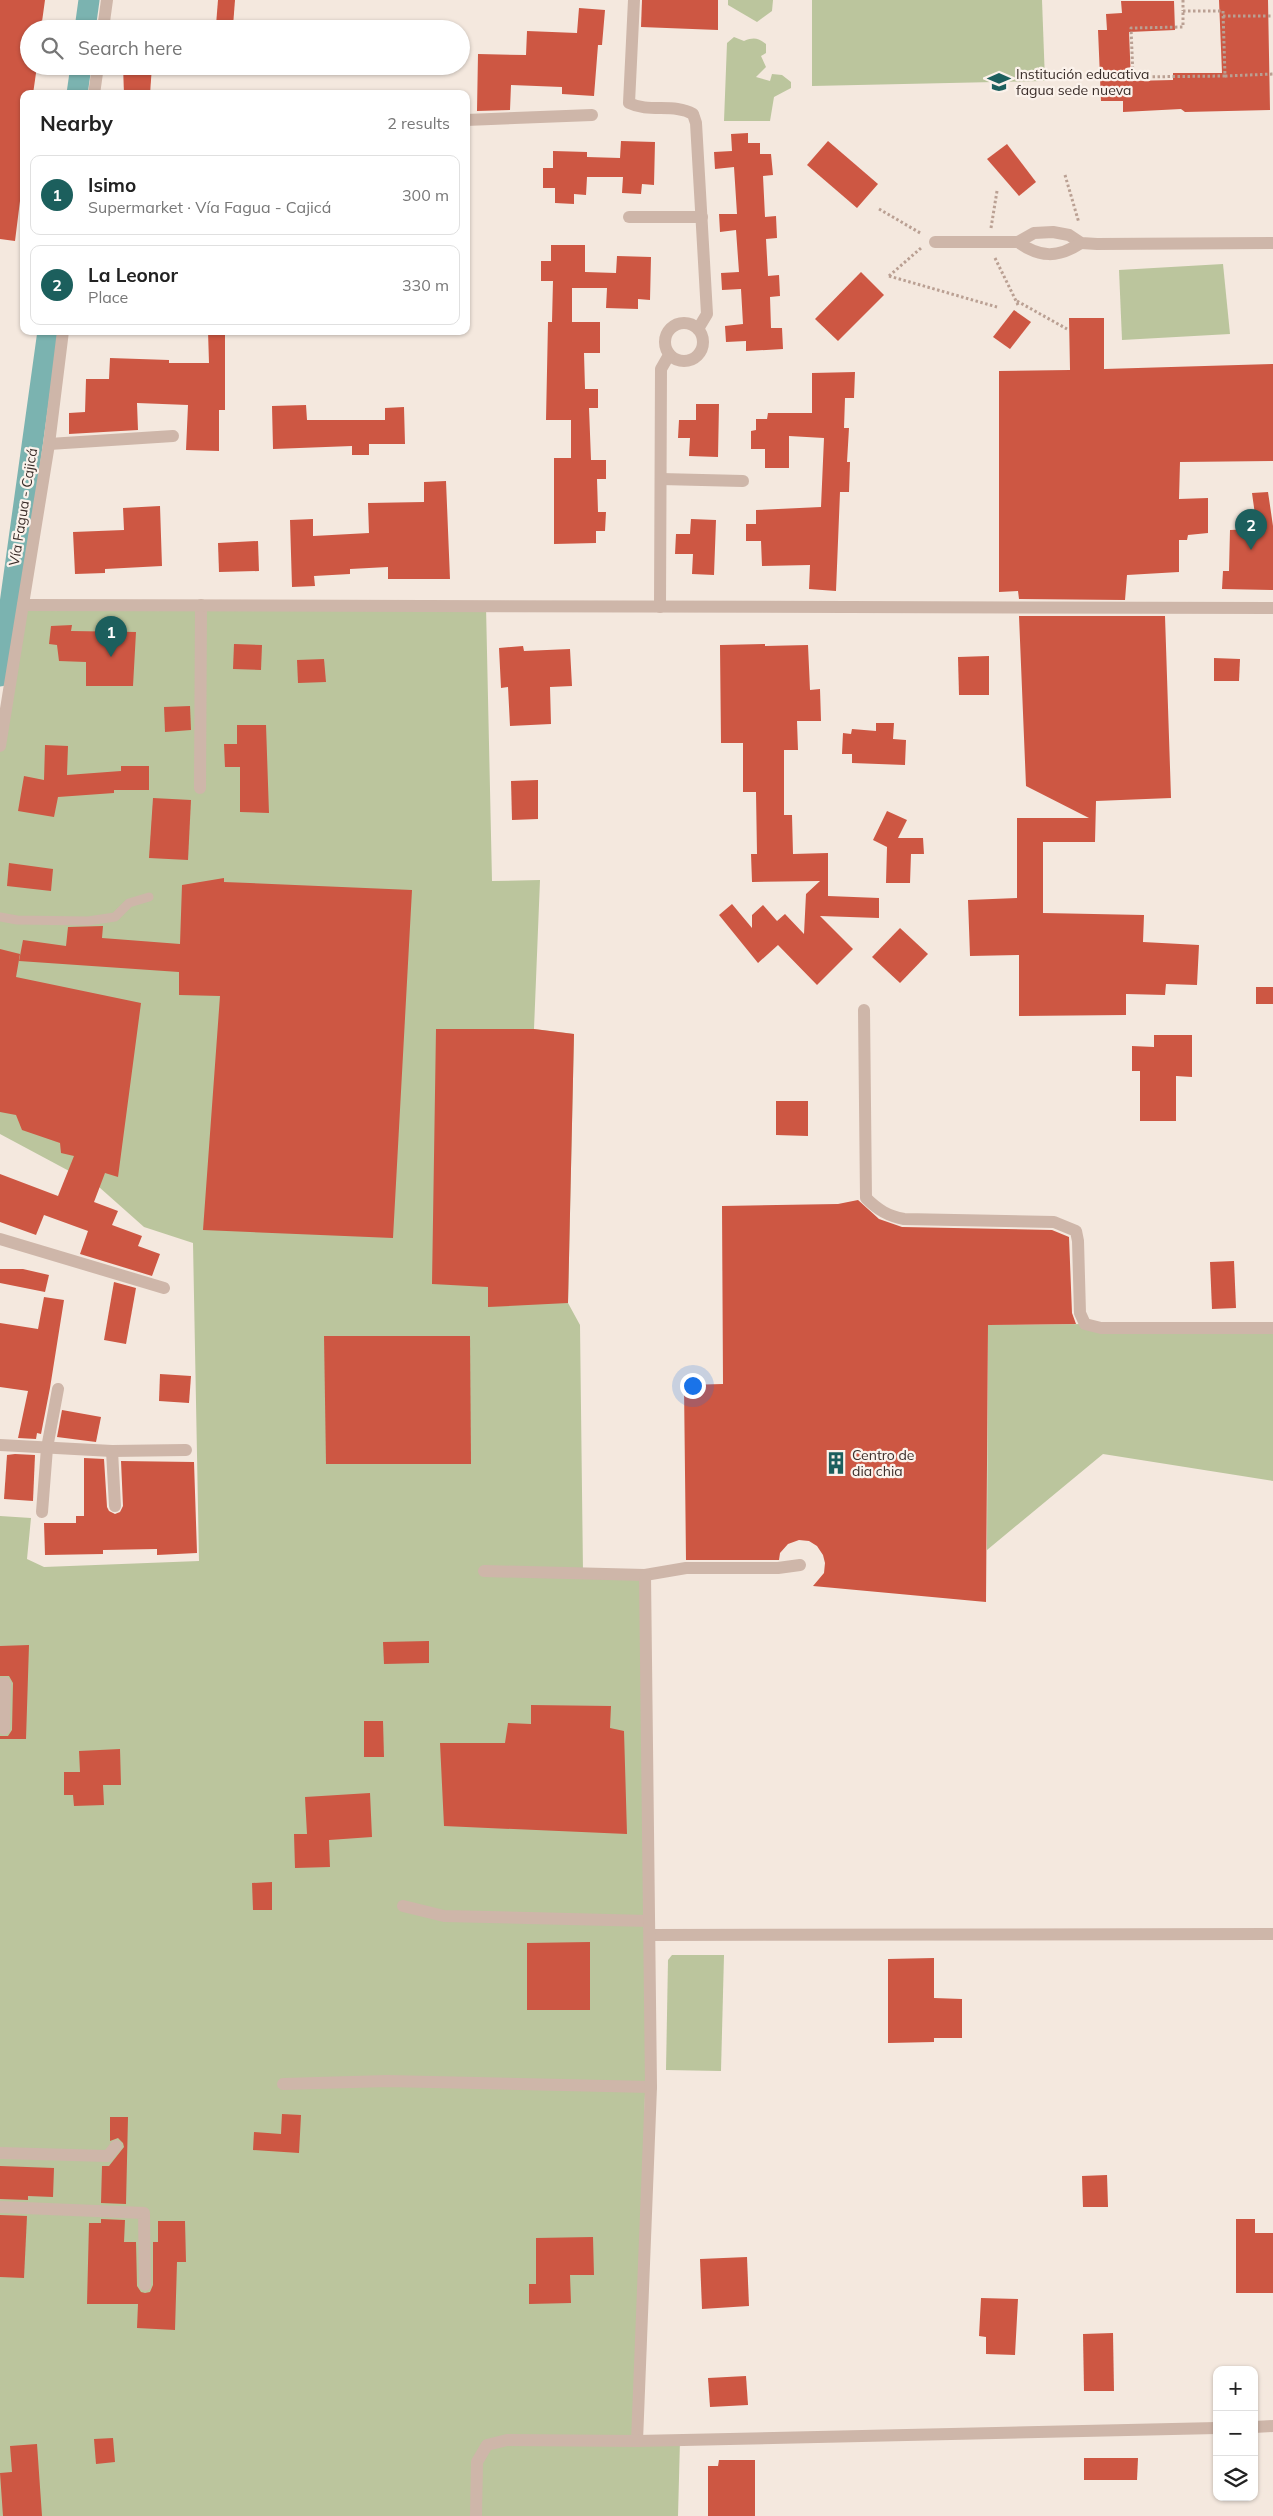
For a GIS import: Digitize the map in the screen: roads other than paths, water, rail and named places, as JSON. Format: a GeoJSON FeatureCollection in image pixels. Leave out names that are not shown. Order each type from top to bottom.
{"type":"FeatureCollection","features":[{"type":"Feature","properties":{"kind":"street"},"geometry":{"type":"LineString","coordinates":[[105,20],[108,0]]}},
{"type":"Feature","properties":{"kind":"street"},"geometry":{"type":"LineString","coordinates":[[634,0],[629,103],[639,108],[686,110],[693,114],[702,217],[707,314],[698,329],[702,342],[698,354],[688,361],[674,359],[669,355],[665,343],[669,330],[680,324],[686,324],[698,329]]}},
{"type":"Feature","properties":{"kind":"street"},"geometry":{"type":"LineString","coordinates":[[95,90],[97,75]]}},
{"type":"Feature","properties":{"kind":"street"},"geometry":{"type":"LineString","coordinates":[[470,120],[592,115]]}},
{"type":"Feature","properties":{"kind":"street"},"geometry":{"type":"LineString","coordinates":[[629,217],[702,217]]}},
{"type":"Feature","properties":{"kind":"street"},"geometry":{"type":"LineString","coordinates":[[933,240],[1018,242],[1034,234],[1053,232],[1069,235],[1081,243]]}},
{"type":"Feature","properties":{"kind":"street"},"geometry":{"type":"LineString","coordinates":[[1018,242],[1032,253],[1051,255],[1068,251],[1081,243],[1273,243]]}},
{"type":"Feature","properties":{"kind":"street","name":"Vía Fagua - Cajicá"},"geometry":{"type":"LineString","coordinates":[[0,746],[49,444],[63,335]]}},
{"type":"Feature","properties":{"kind":"street"},"geometry":{"type":"LineString","coordinates":[[660,607],[661,369],[669,355]]}},
{"type":"Feature","properties":{"kind":"street"},"geometry":{"type":"LineString","coordinates":[[49,444],[173,436]]}},
{"type":"Feature","properties":{"kind":"street"},"geometry":{"type":"LineString","coordinates":[[661,479],[742,482]]}},
{"type":"Feature","properties":{"kind":"street"},"geometry":{"type":"LineString","coordinates":[[23,605],[1273,608]]}},
{"type":"Feature","properties":{"kind":"street"},"geometry":{"type":"LineString","coordinates":[[200,788],[201,605]]}},
{"type":"Feature","properties":{"kind":"street"},"geometry":{"type":"LineString","coordinates":[[864,1010],[866,1198],[878,1210],[891,1217],[904,1219],[1054,1222],[1066,1225],[1076,1231],[1078,1241],[1080,1313],[1085,1324],[1101,1328],[1273,1328]]}},
{"type":"Feature","properties":{"kind":"street"},"geometry":{"type":"LineString","coordinates":[[0,1239],[164,1288]]}},
{"type":"Feature","properties":{"kind":"street"},"geometry":{"type":"LineString","coordinates":[[42,1512],[47,1448],[58,1389]]}},
{"type":"Feature","properties":{"kind":"street"},"geometry":{"type":"LineString","coordinates":[[0,1445],[112,1450],[186,1450]]}},
{"type":"Feature","properties":{"kind":"street"},"geometry":{"type":"LineString","coordinates":[[112,1450],[115,1506]]}},
{"type":"Feature","properties":{"kind":"street"},"geometry":{"type":"LineString","coordinates":[[484,1571],[645,1575],[686,1568],[778,1568],[800,1565]]}},
{"type":"Feature","properties":{"kind":"street"},"geometry":{"type":"LineString","coordinates":[[637,2441],[651,2087],[645,1575]]}},
{"type":"Feature","properties":{"kind":"street"},"geometry":{"type":"LineString","coordinates":[[0,1684],[5,1683],[4,1729]]}},
{"type":"Feature","properties":{"kind":"street"},"geometry":{"type":"LineString","coordinates":[[403,1906],[444,1916],[649,1921]]}},
{"type":"Feature","properties":{"kind":"street"},"geometry":{"type":"LineString","coordinates":[[650,1935],[1273,1934]]}},
{"type":"Feature","properties":{"kind":"street"},"geometry":{"type":"LineString","coordinates":[[282,2084],[387,2081],[651,2087]]}},
{"type":"Feature","properties":{"kind":"street"},"geometry":{"type":"LineString","coordinates":[[0,2153],[108,2156],[116,2146]]}},
{"type":"Feature","properties":{"kind":"street"},"geometry":{"type":"LineString","coordinates":[[0,2207],[144,2213],[145,2285]]}},
{"type":"Feature","properties":{"kind":"street"},"geometry":{"type":"LineString","coordinates":[[1258,2427],[1273,2426]]}},
{"type":"Feature","properties":{"kind":"street"},"geometry":{"type":"LineString","coordinates":[[476,2516],[476,2462],[487,2445],[507,2440],[637,2441],[1213,2428]]}},
{"type":"Feature","properties":{"kind":"lane"},"geometry":{"type":"LineString","coordinates":[[0,917],[17,920],[88,921],[115,917],[129,903],[149,897]]}},
{"type":"Feature","properties":{"kind":"waterway"},"geometry":{"type":"LineString","coordinates":[[86,20],[89,0]]}},
{"type":"Feature","properties":{"kind":"waterway"},"geometry":{"type":"LineString","coordinates":[[78,90],[80,75]]}},
{"type":"Feature","properties":{"kind":"waterway"},"geometry":{"type":"LineString","coordinates":[[0,676],[47,335]]}},
{"type":"Feature","properties":{"kind":"place","name":"Institución educativa fagua sede nueva"},"geometry":{"type":"Point","coordinates":[999,82]}},
{"type":"Feature","properties":{"kind":"place","name":"La Leonor"},"geometry":{"type":"Point","coordinates":[1251,550]}},
{"type":"Feature","properties":{"kind":"place","name":"Isimo"},"geometry":{"type":"Point","coordinates":[111,657]}},
{"type":"Feature","properties":{"kind":"place","name":"Centro de dia chia"},"geometry":{"type":"Point","coordinates":[836,1463]}}]}
